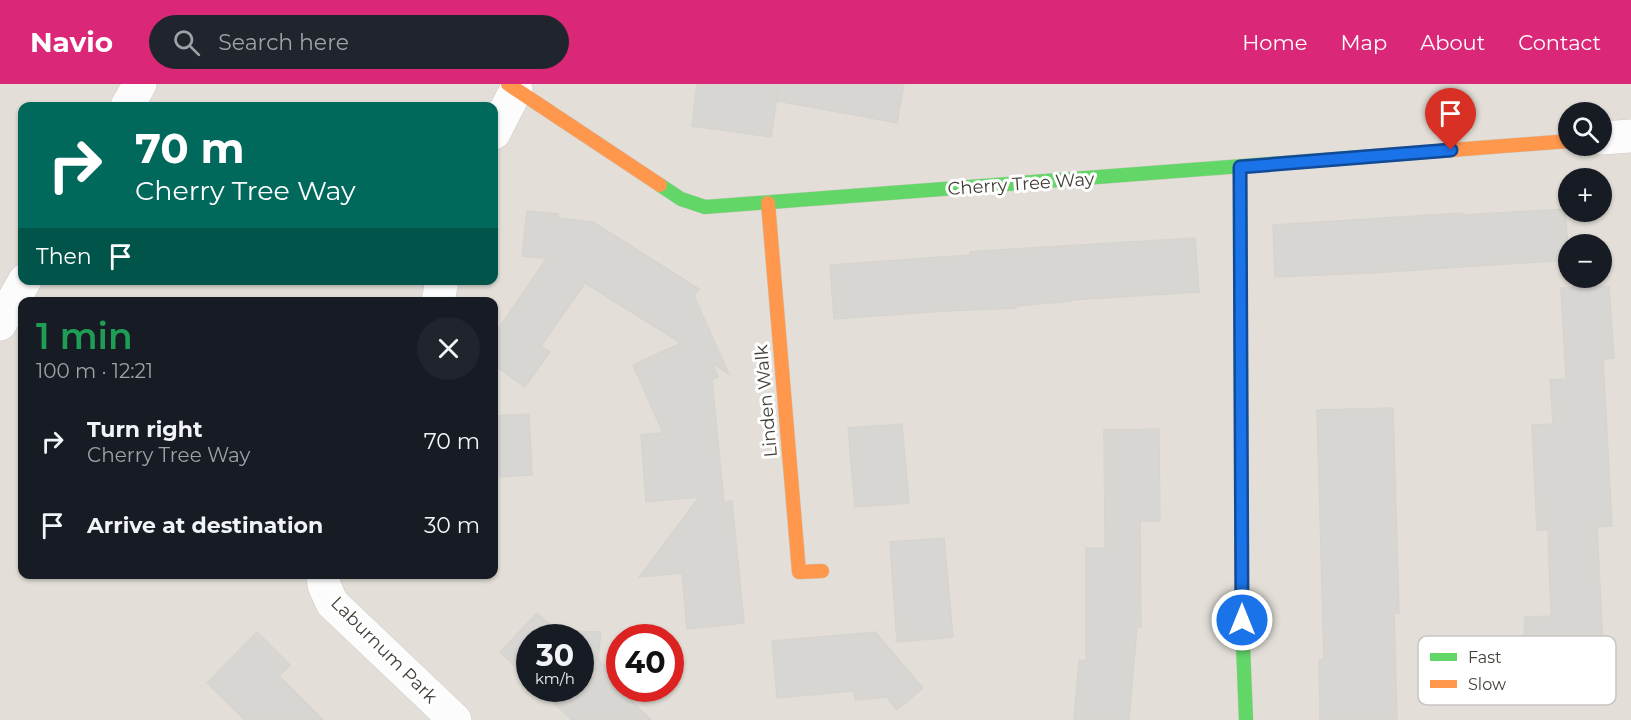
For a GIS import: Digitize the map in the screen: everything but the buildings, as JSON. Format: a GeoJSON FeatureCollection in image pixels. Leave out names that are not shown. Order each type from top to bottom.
{"type":"FeatureCollection","features":[{"type":"Feature","properties":{"kind":"street"},"geometry":{"type":"LineString","coordinates":[[129,102],[140,84]]}},
{"type":"Feature","properties":{"kind":"street"},"geometry":{"type":"LineString","coordinates":[[498,123],[512,87]]}},
{"type":"Feature","properties":{"kind":"street","name":"Cherry Tree Way"},"geometry":{"type":"LineString","coordinates":[[512,87],[681,199],[705,207],[1558,142]]}},
{"type":"Feature","properties":{"kind":"street"},"geometry":{"type":"LineString","coordinates":[[1612,137],[1631,136]]}},
{"type":"Feature","properties":{"kind":"street"},"geometry":{"type":"LineString","coordinates":[[1240,167],[1242,609],[1246,720]]}},
{"type":"Feature","properties":{"kind":"street","name":"Linden Walk"},"geometry":{"type":"LineString","coordinates":[[768,203],[799,572],[822,571]]}},
{"type":"Feature","properties":{"kind":"street"},"geometry":{"type":"LineString","coordinates":[[0,324],[22,285]]}},
{"type":"Feature","properties":{"kind":"street","name":"Laburnum Park"},"geometry":{"type":"LineString","coordinates":[[323,579],[332,603],[455,720]]}},
{"type":"Feature","properties":{"kind":"shaded area"},"geometry":{"type":"Polygon","coordinates":[[[0,84],[1631,84],[1631,720],[0,720],[0,84]]]}},
{"type":"Feature","properties":{"kind":"traffic: fast"},"geometry":{"type":"LineString","coordinates":[[660,185],[681,199],[705,207],[1375,156]]}},
{"type":"Feature","properties":{"kind":"traffic: fast"},"geometry":{"type":"LineString","coordinates":[[1240,167],[1242,620],[1246,720]]}},
{"type":"Feature","properties":{"kind":"traffic: slow"},"geometry":{"type":"LineString","coordinates":[[508,84],[660,185]]}},
{"type":"Feature","properties":{"kind":"traffic: slow"},"geometry":{"type":"LineString","coordinates":[[1375,156],[1558,142]]}},
{"type":"Feature","properties":{"kind":"traffic: slow"},"geometry":{"type":"LineString","coordinates":[[768,203],[799,572],[822,571]]}},
{"type":"Feature","properties":{"kind":"route"},"geometry":{"type":"LineString","coordinates":[[1242,620],[1240,167],[1451,150]]}}]}
